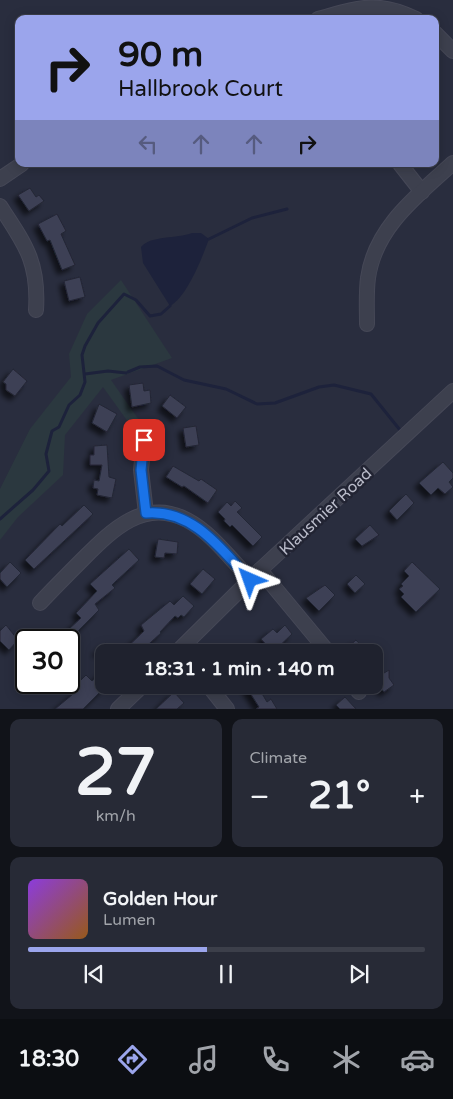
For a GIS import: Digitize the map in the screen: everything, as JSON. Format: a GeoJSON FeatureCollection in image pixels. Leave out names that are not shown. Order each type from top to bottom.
{"type":"FeatureCollection","features":[{"type":"Feature","properties":{"kind":"street"},"geometry":{"type":"LineString","coordinates":[[348,15],[383,4],[407,15]]}},
{"type":"Feature","properties":{"kind":"street"},"geometry":{"type":"LineString","coordinates":[[439,37],[453,52]]}},
{"type":"Feature","properties":{"kind":"street"},"geometry":{"type":"LineString","coordinates":[[367,324],[368,277],[377,248],[388,226],[453,163]]}},
{"type":"Feature","properties":{"kind":"street"},"geometry":{"type":"LineString","coordinates":[[0,179],[18,167]]}},
{"type":"Feature","properties":{"kind":"street"},"geometry":{"type":"LineString","coordinates":[[402,167],[422,192]]}},
{"type":"Feature","properties":{"kind":"street"},"geometry":{"type":"LineString","coordinates":[[0,206],[32,259],[37,288],[36,310]]}},
{"type":"Feature","properties":{"kind":"street","name":"Klausmier Road"},"geometry":{"type":"LineString","coordinates":[[185,644],[256,575],[453,391]]}},
{"type":"Feature","properties":{"kind":"street"},"geometry":{"type":"LineString","coordinates":[[144,440],[141,465],[146,513]]}},
{"type":"Feature","properties":{"kind":"street"},"geometry":{"type":"LineString","coordinates":[[40,603],[107,535],[124,522],[146,513],[167,513],[187,520],[256,575],[321,644]]}},
{"type":"Feature","properties":{"kind":"street"},"geometry":{"type":"LineString","coordinates":[[118,709],[134,694]]}},
{"type":"Feature","properties":{"kind":"street"},"geometry":{"type":"LineString","coordinates":[[215,694],[227,709]]}},
{"type":"Feature","properties":{"kind":"shaded area"},"geometry":{"type":"Polygon","coordinates":[[[121,280],[172,358],[111,380],[139,420],[131,426],[103,387],[65,435],[63,475],[18,517],[0,540],[0,489],[30,429],[71,377],[69,354],[87,314],[121,280]]]}},
{"type":"Feature","properties":{"kind":"water"},"geometry":{"type":"Polygon","coordinates":[[[201,233],[209,239],[188,286],[170,306],[143,263],[141,247],[145,243],[158,239],[201,233]]]}},
{"type":"Feature","properties":{"kind":"building"},"geometry":{"type":"Polygon","coordinates":[[[30,188],[36,197],[39,195],[44,201],[29,211],[18,195],[30,188]]]}},
{"type":"Feature","properties":{"kind":"building"},"geometry":{"type":"Polygon","coordinates":[[[57,214],[66,231],[61,234],[75,265],[62,270],[50,240],[47,241],[38,224],[57,214]]]}},
{"type":"Feature","properties":{"kind":"building"},"geometry":{"type":"Polygon","coordinates":[[[80,277],[85,297],[69,301],[64,281],[80,277]]]}},
{"type":"Feature","properties":{"kind":"building"},"geometry":{"type":"Polygon","coordinates":[[[13,369],[27,381],[15,396],[6,390],[6,384],[3,382],[13,369]]]}},
{"type":"Feature","properties":{"kind":"building"},"geometry":{"type":"Polygon","coordinates":[[[143,383],[144,391],[150,390],[151,403],[132,407],[129,385],[143,383]]]}},
{"type":"Feature","properties":{"kind":"building"},"geometry":{"type":"Polygon","coordinates":[[[170,395],[186,407],[177,418],[162,406],[170,395]]]}},
{"type":"Feature","properties":{"kind":"building"},"geometry":{"type":"Polygon","coordinates":[[[99,404],[117,414],[107,432],[92,423],[99,404]]]}},
{"type":"Feature","properties":{"kind":"building"},"geometry":{"type":"Polygon","coordinates":[[[196,426],[199,445],[186,447],[183,428],[196,426]]]}},
{"type":"Feature","properties":{"kind":"building"},"geometry":{"type":"Polygon","coordinates":[[[107,445],[109,477],[116,479],[112,498],[97,495],[98,489],[93,488],[94,480],[99,481],[102,465],[90,465],[90,455],[94,455],[94,446],[107,445]]]}},
{"type":"Feature","properties":{"kind":"building"},"geometry":{"type":"Polygon","coordinates":[[[443,462],[453,473],[453,478],[449,482],[453,487],[445,494],[438,488],[431,495],[419,483],[443,462]]]}},
{"type":"Feature","properties":{"kind":"building"},"geometry":{"type":"Polygon","coordinates":[[[173,466],[199,481],[201,479],[217,490],[208,503],[184,486],[182,487],[166,477],[173,466]]]}},
{"type":"Feature","properties":{"kind":"building"},"geometry":{"type":"Polygon","coordinates":[[[406,494],[414,503],[397,520],[389,511],[406,494]]]}},
{"type":"Feature","properties":{"kind":"building"},"geometry":{"type":"Polygon","coordinates":[[[235,501],[242,508],[237,512],[262,537],[253,546],[232,525],[230,527],[218,512],[227,502],[231,506],[235,501]]]}},
{"type":"Feature","properties":{"kind":"building"},"geometry":{"type":"Polygon","coordinates":[[[84,505],[93,514],[34,569],[25,560],[60,524],[62,526],[84,505]]]}},
{"type":"Feature","properties":{"kind":"building"},"geometry":{"type":"Polygon","coordinates":[[[370,525],[379,535],[362,546],[355,539],[370,525]]]}},
{"type":"Feature","properties":{"kind":"building"},"geometry":{"type":"Polygon","coordinates":[[[158,539],[178,542],[177,554],[165,553],[164,558],[155,557],[158,539]]]}},
{"type":"Feature","properties":{"kind":"building"},"geometry":{"type":"Polygon","coordinates":[[[129,549],[139,560],[112,585],[115,588],[95,604],[99,610],[80,629],[69,629],[81,618],[76,613],[97,591],[90,584],[129,549]]]}},
{"type":"Feature","properties":{"kind":"building"},"geometry":{"type":"Polygon","coordinates":[[[10,562],[21,573],[7,587],[0,579],[0,573],[10,562]]]}},
{"type":"Feature","properties":{"kind":"building"},"geometry":{"type":"Polygon","coordinates":[[[412,562],[440,589],[416,612],[401,597],[404,594],[399,589],[409,576],[404,571],[412,562]]]}},
{"type":"Feature","properties":{"kind":"building"},"geometry":{"type":"Polygon","coordinates":[[[203,569],[215,579],[202,594],[190,584],[203,569]]]}},
{"type":"Feature","properties":{"kind":"building"},"geometry":{"type":"Polygon","coordinates":[[[356,575],[365,584],[355,593],[347,584],[356,575]]]}},
{"type":"Feature","properties":{"kind":"building"},"geometry":{"type":"Polygon","coordinates":[[[325,585],[335,595],[319,611],[306,598],[325,585]]]}},
{"type":"Feature","properties":{"kind":"building"},"geometry":{"type":"Polygon","coordinates":[[[183,596],[194,606],[184,617],[181,615],[178,618],[175,616],[149,644],[130,644],[144,631],[141,625],[170,601],[174,605],[183,596]]]}},
{"type":"Feature","properties":{"kind":"building"},"geometry":{"type":"Polygon","coordinates":[[[6,625],[15,636],[15,643],[9,650],[0,641],[0,631],[6,625]]]}},
{"type":"Feature","properties":{"kind":"building"},"geometry":{"type":"Polygon","coordinates":[[[285,625],[292,634],[281,644],[266,644],[261,639],[273,629],[277,633],[285,625]]]}},
{"type":"Feature","properties":{"kind":"building"},"geometry":{"type":"Polygon","coordinates":[[[356,640],[360,644],[352,644],[356,640]]]}},
{"type":"Feature","properties":{"kind":"building"},"geometry":{"type":"Polygon","coordinates":[[[389,670],[389,678],[394,685],[384,692],[383,672],[389,670]]]}},
{"type":"Feature","properties":{"kind":"building"},"geometry":{"type":"Polygon","coordinates":[[[86,675],[92,681],[95,678],[95,694],[98,694],[83,709],[55,709],[73,694],[80,694],[80,681],[86,675]]]}},
{"type":"Feature","properties":{"kind":"building"},"geometry":{"type":"Polygon","coordinates":[[[172,694],[176,694],[184,703],[177,709],[156,709],[172,694]]]}},
{"type":"Feature","properties":{"kind":"building"},"geometry":{"type":"Polygon","coordinates":[[[251,694],[262,694],[267,702],[271,699],[277,709],[256,709],[259,707],[251,694]]]}},
{"type":"Feature","properties":{"kind":"building"},"geometry":{"type":"Polygon","coordinates":[[[345,697],[356,709],[340,709],[336,705],[345,697]]]}},
{"type":"Feature","properties":{"kind":"waterway"},"geometry":{"type":"LineString","coordinates":[[209,239],[252,218],[287,209]]}},
{"type":"Feature","properties":{"kind":"waterway"},"geometry":{"type":"LineString","coordinates":[[0,519],[33,490],[49,471],[46,454],[52,431],[59,427],[69,405],[80,395],[85,382],[82,355],[98,323],[124,294],[136,300],[150,316],[161,314],[170,306]]}},
{"type":"Feature","properties":{"kind":"waterway"},"geometry":{"type":"LineString","coordinates":[[128,372],[140,367],[157,366],[184,380],[226,389],[257,404],[275,403],[319,387],[334,385],[371,394],[400,430]]}},
{"type":"Feature","properties":{"kind":"waterway"},"geometry":{"type":"LineString","coordinates":[[85,374],[108,371],[126,373]]}},
{"type":"Feature","properties":{"kind":"route"},"geometry":{"type":"LineString","coordinates":[[144,440],[141,470],[146,513],[167,513],[187,520],[198,527],[250,580]]}}]}
